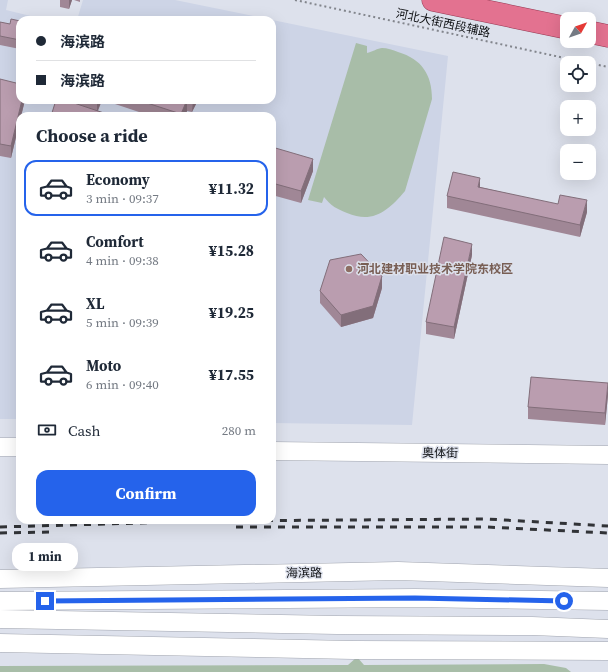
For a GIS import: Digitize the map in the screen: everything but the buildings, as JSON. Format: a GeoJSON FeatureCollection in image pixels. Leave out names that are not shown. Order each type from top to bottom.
{"type":"FeatureCollection","features":[{"type":"Feature","properties":{"kind":"highway"},"geometry":{"type":"LineString","coordinates":[[433,0],[560,27]]}},
{"type":"Feature","properties":{"kind":"highway"},"geometry":{"type":"LineString","coordinates":[[596,33],[608,36]]}},
{"type":"Feature","properties":{"kind":"street"},"geometry":{"type":"LineString","coordinates":[[0,447],[16,447]]}},
{"type":"Feature","properties":{"kind":"street","name":"奥体街"},"geometry":{"type":"LineString","coordinates":[[276,451],[608,455]]}},
{"type":"Feature","properties":{"kind":"street","name":"海滨路"},"geometry":{"type":"LineString","coordinates":[[0,579],[398,571],[608,578]]}},
{"type":"Feature","properties":{"kind":"street"},"geometry":{"type":"LineString","coordinates":[[0,601],[415,598],[608,601]]}},
{"type":"Feature","properties":{"kind":"street"},"geometry":{"type":"LineString","coordinates":[[0,619],[344,625],[532,626],[608,629]]}},
{"type":"Feature","properties":{"kind":"street"},"geometry":{"type":"LineString","coordinates":[[0,643],[353,650],[608,651]]}},
{"type":"Feature","properties":{"kind":"path","name":"河北大街西段辅路"},"geometry":{"type":"LineString","coordinates":[[295,0],[560,57]]}},
{"type":"Feature","properties":{"kind":"path","name":"河北大街西段辅路"},"geometry":{"type":"LineString","coordinates":[[596,65],[608,67]]}},
{"type":"Feature","properties":{"kind":"shaded area","name":"河北建材职业技术学院东校区"},"geometry":{"type":"Polygon","coordinates":[[[0,0],[8,0],[6,10],[31,16],[16,16],[16,104],[276,104],[276,21],[448,56],[412,425],[276,423],[276,112],[16,112],[16,419],[0,419],[0,0]]]}},
{"type":"Feature","properties":{"kind":"shaded area","name":"河北建材职业技术学院东校区"},"geometry":{"type":"Polygon","coordinates":[[[83,0],[175,0],[253,16],[78,16],[83,0]]]}},
{"type":"Feature","properties":{"kind":"green space"},"geometry":{"type":"Polygon","coordinates":[[[356,43],[367,46],[367,53],[384,48],[396,51],[413,59],[428,75],[432,90],[432,99],[405,191],[386,210],[379,214],[365,217],[356,216],[340,210],[324,197],[322,203],[308,200],[356,43]]]}},
{"type":"Feature","properties":{"kind":"green space"},"geometry":{"type":"Polygon","coordinates":[[[357,657],[364,665],[544,664],[566,668],[571,672],[0,672],[0,666],[348,665],[357,657]]]}},
{"type":"Feature","properties":{"kind":"railway"},"geometry":{"type":"LineString","coordinates":[[276,521],[487,519],[608,526]]}},
{"type":"Feature","properties":{"kind":"railway"},"geometry":{"type":"LineString","coordinates":[[0,527],[105,524]]}},
{"type":"Feature","properties":{"kind":"railway"},"geometry":{"type":"LineString","coordinates":[[236,527],[487,527],[608,533]]}},
{"type":"Feature","properties":{"kind":"railway"},"geometry":{"type":"LineString","coordinates":[[0,533],[54,532]]}},
{"type":"Feature","properties":{"kind":"place","name":"河北建材职业技术学院东校区"},"geometry":{"type":"Point","coordinates":[349,269]}},
{"type":"Feature","properties":{"kind":"route"},"geometry":{"type":"LineString","coordinates":[[45,601],[415,598],[564,601]]}}]}
